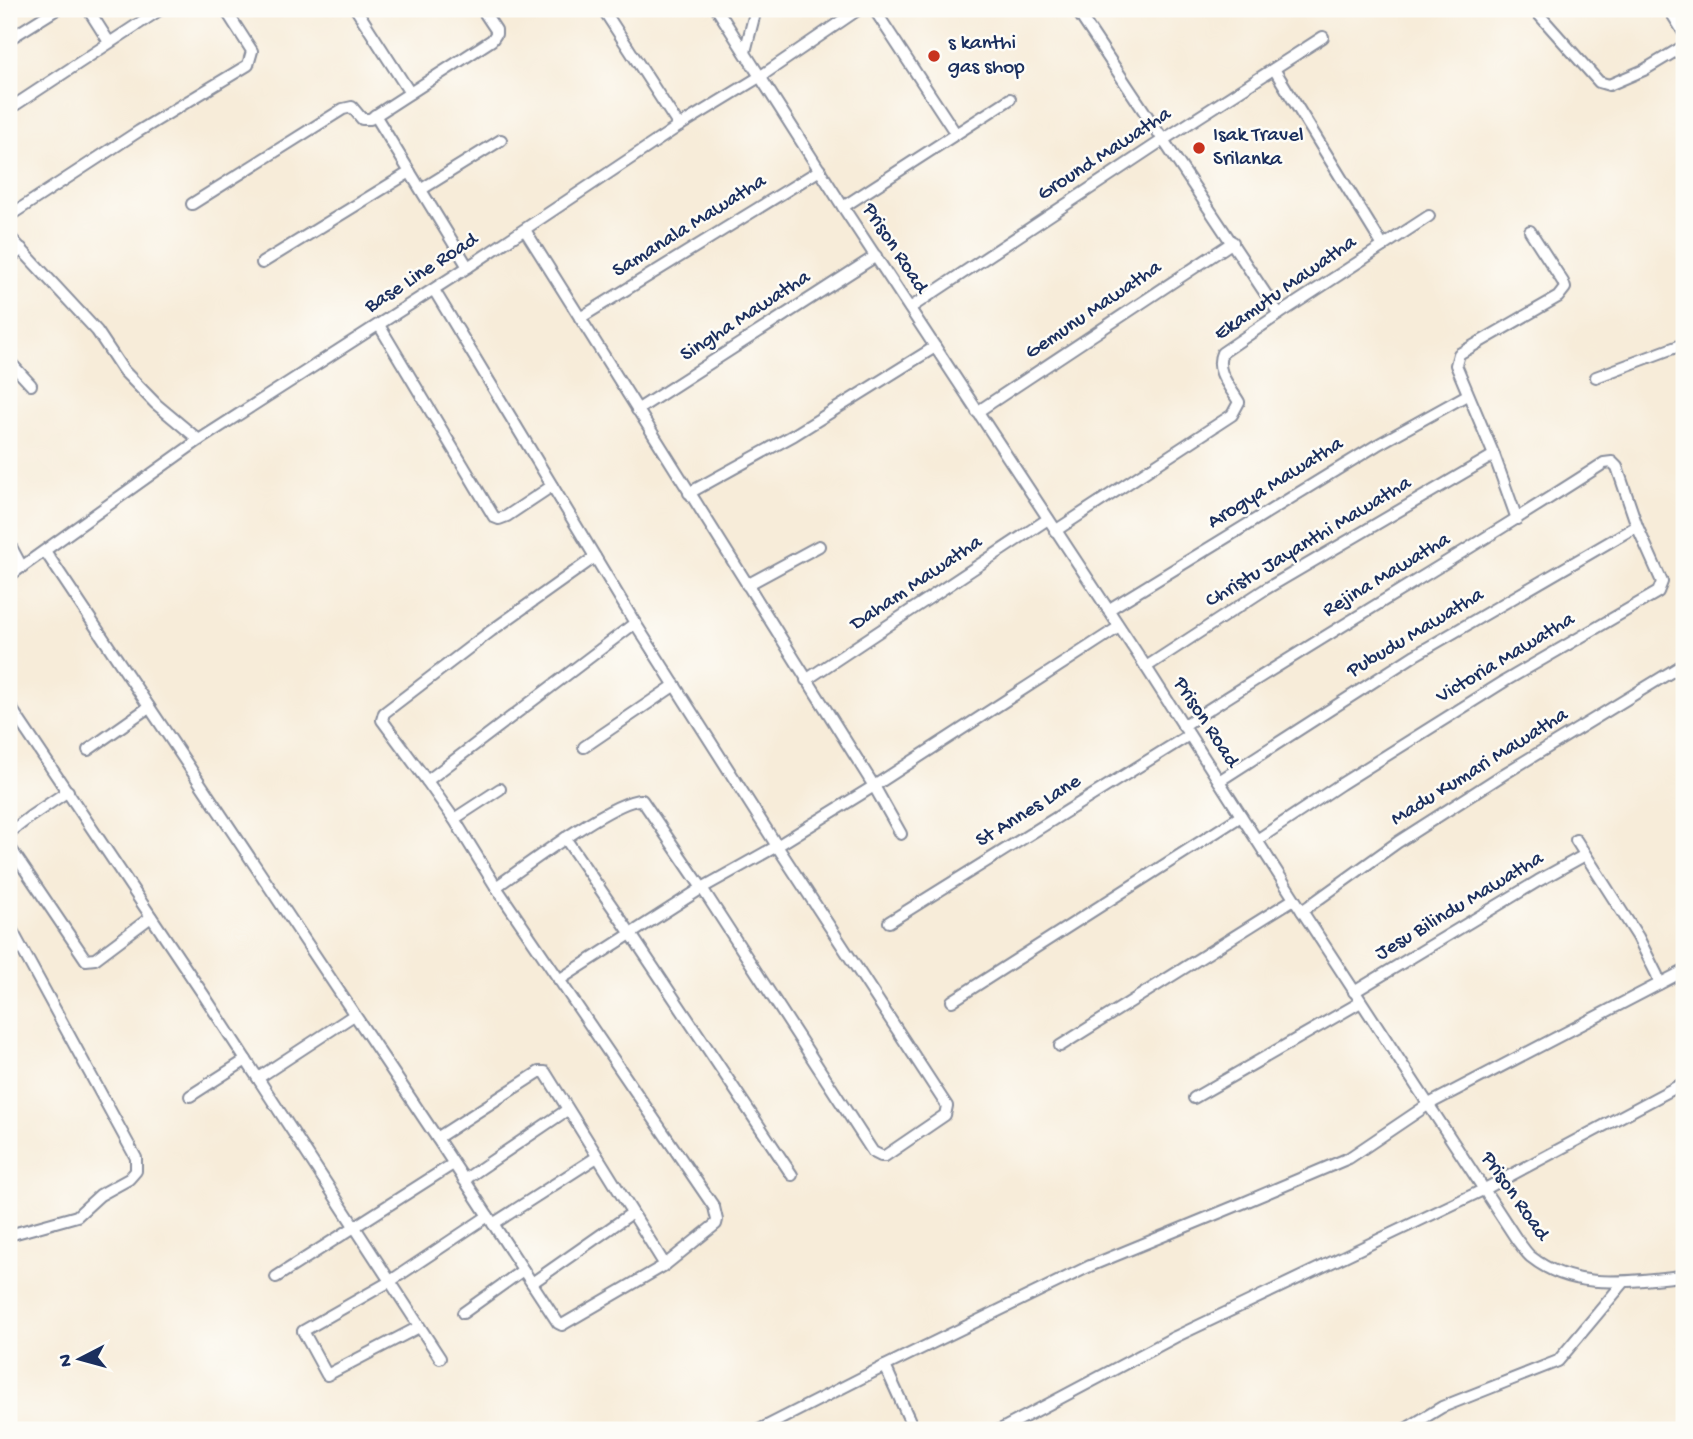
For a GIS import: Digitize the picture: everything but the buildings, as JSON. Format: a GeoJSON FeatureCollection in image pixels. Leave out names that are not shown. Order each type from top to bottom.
{"type":"FeatureCollection","features":[{"type":"Feature","properties":{"kind":"street"},"geometry":{"type":"LineString","coordinates":[[9,39],[57,9]]}},
{"type":"Feature","properties":{"kind":"street"},"geometry":{"type":"LineString","coordinates":[[88,9],[109,42]]}},
{"type":"Feature","properties":{"kind":"street"},"geometry":{"type":"LineString","coordinates":[[9,109],[161,9]]}},
{"type":"Feature","properties":{"kind":"street"},"geometry":{"type":"LineString","coordinates":[[9,216],[139,131],[248,65],[251,51],[225,9]]}},
{"type":"Feature","properties":{"kind":"street"},"geometry":{"type":"LineString","coordinates":[[356,9],[410,93]]}},
{"type":"Feature","properties":{"kind":"street"},"geometry":{"type":"LineString","coordinates":[[192,204],[343,109],[352,107],[362,119],[370,119],[492,40],[496,30],[482,9]]}},
{"type":"Feature","properties":{"kind":"street"},"geometry":{"type":"LineString","coordinates":[[603,9],[679,126]]}},
{"type":"Feature","properties":{"kind":"street","name":"Prison Road"},"geometry":{"type":"LineString","coordinates":[[717,9],[1483,1190],[1530,1256],[1562,1274],[1592,1282],[1684,1276]]}},
{"type":"Feature","properties":{"kind":"street"},"geometry":{"type":"LineString","coordinates":[[746,52],[756,9]]}},
{"type":"Feature","properties":{"kind":"street","name":"Base Line Road"},"geometry":{"type":"LineString","coordinates":[[9,576],[198,440],[525,230],[859,9]]}},
{"type":"Feature","properties":{"kind":"street"},"geometry":{"type":"LineString","coordinates":[[874,9],[956,135]]}},
{"type":"Feature","properties":{"kind":"street"},"geometry":{"type":"LineString","coordinates":[[1076,9],[1279,314]]}},
{"type":"Feature","properties":{"kind":"street"},"geometry":{"type":"LineString","coordinates":[[1534,9],[1599,82],[1609,85],[1644,70],[1684,46]]}},
{"type":"Feature","properties":{"kind":"street"},"geometry":{"type":"LineString","coordinates":[[1669,9],[1684,33]]}},
{"type":"Feature","properties":{"kind":"street","name":"Ground Mawatha"},"geometry":{"type":"LineString","coordinates":[[909,308],[1323,37]]}},
{"type":"Feature","properties":{"kind":"street"},"geometry":{"type":"LineString","coordinates":[[1274,69],[1383,246]]}},
{"type":"Feature","properties":{"kind":"street"},"geometry":{"type":"LineString","coordinates":[[843,207],[1010,99]]}},
{"type":"Feature","properties":{"kind":"street"},"geometry":{"type":"LineString","coordinates":[[375,115],[468,267]]}},
{"type":"Feature","properties":{"kind":"street"},"geometry":{"type":"LineString","coordinates":[[422,190],[501,140]]}},
{"type":"Feature","properties":{"kind":"street","name":"Samanala Mawatha"},"geometry":{"type":"LineString","coordinates":[[580,318],[820,170]]}},
{"type":"Feature","properties":{"kind":"street"},"geometry":{"type":"LineString","coordinates":[[262,263],[410,172]]}},
{"type":"Feature","properties":{"kind":"street","name":"Ekamutu Mawatha"},"geometry":{"type":"LineString","coordinates":[[1055,531],[1232,415],[1239,402],[1221,373],[1219,360],[1222,353],[1429,216]]}},
{"type":"Feature","properties":{"kind":"street"},"geometry":{"type":"LineString","coordinates":[[525,230],[874,786],[901,834]]}},
{"type":"Feature","properties":{"kind":"street"},"geometry":{"type":"LineString","coordinates":[[1517,519],[1494,455],[1456,365],[1459,355],[1558,296],[1564,288],[1563,282],[1530,230]]}},
{"type":"Feature","properties":{"kind":"street"},"geometry":{"type":"LineString","coordinates":[[9,236],[97,331],[123,370],[156,404],[198,440]]}},
{"type":"Feature","properties":{"kind":"street","name":"Gemunu Mawatha"},"geometry":{"type":"LineString","coordinates":[[977,412],[1233,242]]}},
{"type":"Feature","properties":{"kind":"street"},"geometry":{"type":"LineString","coordinates":[[9,259],[22,249]]}},
{"type":"Feature","properties":{"kind":"street","name":"Singha Mawatha"},"geometry":{"type":"LineString","coordinates":[[638,410],[876,256]]}},
{"type":"Feature","properties":{"kind":"street"},"geometry":{"type":"LineString","coordinates":[[434,289],[635,624],[947,1106],[945,1115],[885,1156],[873,1152],[642,800],[625,802],[565,838],[496,887]]}},
{"type":"Feature","properties":{"kind":"street"},"geometry":{"type":"LineString","coordinates":[[379,325],[494,517],[499,519],[507,516],[552,486]]}},
{"type":"Feature","properties":{"kind":"street"},"geometry":{"type":"LineString","coordinates":[[1596,377],[1684,344]]}},
{"type":"Feature","properties":{"kind":"street"},"geometry":{"type":"LineString","coordinates":[[689,493],[794,435],[935,347]]}},
{"type":"Feature","properties":{"kind":"street"},"geometry":{"type":"LineString","coordinates":[[9,361],[31,385]]}},
{"type":"Feature","properties":{"kind":"street","name":"Arogya Mawatha"},"geometry":{"type":"LineString","coordinates":[[1108,610],[1377,445],[1467,395]]}},
{"type":"Feature","properties":{"kind":"street","name":"Christu Jayanthi Mawatha"},"geometry":{"type":"LineString","coordinates":[[1146,667],[1264,590],[1494,455]]}},
{"type":"Feature","properties":{"kind":"street","name":"Rejina Mawatha"},"geometry":{"type":"LineString","coordinates":[[1186,730],[1272,668],[1604,463],[1612,462]]}},
{"type":"Feature","properties":{"kind":"street","name":"Victoria Mawatha"},"geometry":{"type":"LineString","coordinates":[[1257,840],[1505,681],[1658,592],[1662,582],[1637,526],[1617,467],[1612,462]]}},
{"type":"Feature","properties":{"kind":"street","name":"Daham Mawatha"},"geometry":{"type":"LineString","coordinates":[[806,680],[1048,519]]}},
{"type":"Feature","properties":{"kind":"street","name":"Pubudu Mawatha"},"geometry":{"type":"LineString","coordinates":[[1219,781],[1415,655],[1637,526]]}},
{"type":"Feature","properties":{"kind":"street"},"geometry":{"type":"LineString","coordinates":[[9,543],[22,567]]}},
{"type":"Feature","properties":{"kind":"street"},"geometry":{"type":"LineString","coordinates":[[747,586],[819,546]]}},
{"type":"Feature","properties":{"kind":"street"},"geometry":{"type":"LineString","coordinates":[[45,551],[558,1323],[562,1325],[665,1265],[716,1224],[714,1208],[496,887],[454,819],[382,720],[384,713],[491,631],[595,557]]}},
{"type":"Feature","properties":{"kind":"street"},"geometry":{"type":"LineString","coordinates":[[426,781],[635,624]]}},
{"type":"Feature","properties":{"kind":"street"},"geometry":{"type":"LineString","coordinates":[[559,980],[702,888],[777,846],[874,786],[1119,627]]}},
{"type":"Feature","properties":{"kind":"street","name":"Madu Kumari Mawatha"},"geometry":{"type":"LineString","coordinates":[[1302,911],[1398,842],[1472,794],[1684,664]]}},
{"type":"Feature","properties":{"kind":"street"},"geometry":{"type":"LineString","coordinates":[[583,747],[675,685]]}},
{"type":"Feature","properties":{"kind":"street"},"geometry":{"type":"LineString","coordinates":[[9,705],[258,1078],[440,1358]]}},
{"type":"Feature","properties":{"kind":"street"},"geometry":{"type":"LineString","coordinates":[[88,750],[149,707]]}},
{"type":"Feature","properties":{"kind":"street","name":"St Annes Lane"},"geometry":{"type":"LineString","coordinates":[[889,922],[1186,730]]}},
{"type":"Feature","properties":{"kind":"street"},"geometry":{"type":"LineString","coordinates":[[454,819],[500,789]]}},
{"type":"Feature","properties":{"kind":"street"},"geometry":{"type":"LineString","coordinates":[[9,833],[68,792]]}},
{"type":"Feature","properties":{"kind":"street"},"geometry":{"type":"LineString","coordinates":[[952,1002],[1241,816]]}},
{"type":"Feature","properties":{"kind":"street"},"geometry":{"type":"LineString","coordinates":[[565,838],[792,1175]]}},
{"type":"Feature","properties":{"kind":"street"},"geometry":{"type":"LineString","coordinates":[[1576,840],[1638,937],[1659,984]]}},
{"type":"Feature","properties":{"kind":"street"},"geometry":{"type":"LineString","coordinates":[[9,846],[86,960],[95,958],[151,917]]}},
{"type":"Feature","properties":{"kind":"street","name":"Jesu Bilindu Mawatha"},"geometry":{"type":"LineString","coordinates":[[1194,1098],[1527,888],[1585,855]]}},
{"type":"Feature","properties":{"kind":"street"},"geometry":{"type":"LineString","coordinates":[[1060,1046],[1294,899]]}},
{"type":"Feature","properties":{"kind":"street"},"geometry":{"type":"LineString","coordinates":[[9,925],[136,1158],[136,1171],[129,1180],[100,1195],[77,1216],[9,1235]]}},
{"type":"Feature","properties":{"kind":"street"},"geometry":{"type":"LineString","coordinates":[[759,1430],[1090,1266],[1349,1158],[1429,1104],[1684,971]]}},
{"type":"Feature","properties":{"kind":"street"},"geometry":{"type":"LineString","coordinates":[[258,1078],[354,1015]]}},
{"type":"Feature","properties":{"kind":"street"},"geometry":{"type":"LineString","coordinates":[[190,1096],[246,1060]]}},
{"type":"Feature","properties":{"kind":"street"},"geometry":{"type":"LineString","coordinates":[[437,1138],[539,1072],[545,1072],[665,1265]]}},
{"type":"Feature","properties":{"kind":"street"},"geometry":{"type":"LineString","coordinates":[[1000,1430],[1175,1338],[1483,1190],[1684,1083]]}},
{"type":"Feature","properties":{"kind":"street"},"geometry":{"type":"LineString","coordinates":[[464,1180],[567,1110]]}},
{"type":"Feature","properties":{"kind":"street"},"geometry":{"type":"LineString","coordinates":[[419,1327],[327,1375],[303,1331],[597,1157]]}},
{"type":"Feature","properties":{"kind":"street"},"geometry":{"type":"LineString","coordinates":[[276,1278],[453,1164]]}},
{"type":"Feature","properties":{"kind":"street"},"geometry":{"type":"LineString","coordinates":[[532,1283],[632,1213]]}},
{"type":"Feature","properties":{"kind":"street"},"geometry":{"type":"LineString","coordinates":[[463,1313],[523,1270]]}},
{"type":"Feature","properties":{"kind":"street"},"geometry":{"type":"LineString","coordinates":[[1404,1430],[1442,1407],[1558,1361],[1624,1282]]}},
{"type":"Feature","properties":{"kind":"street"},"geometry":{"type":"LineString","coordinates":[[885,1366],[915,1430]]}},
{"type":"Feature","properties":{"kind":"place","name":"s kanthi gas shop"},"geometry":{"type":"Point","coordinates":[934,56]}},
{"type":"Feature","properties":{"kind":"place","name":"Isak Travel Srilanka"},"geometry":{"type":"Point","coordinates":[1199,148]}}]}
